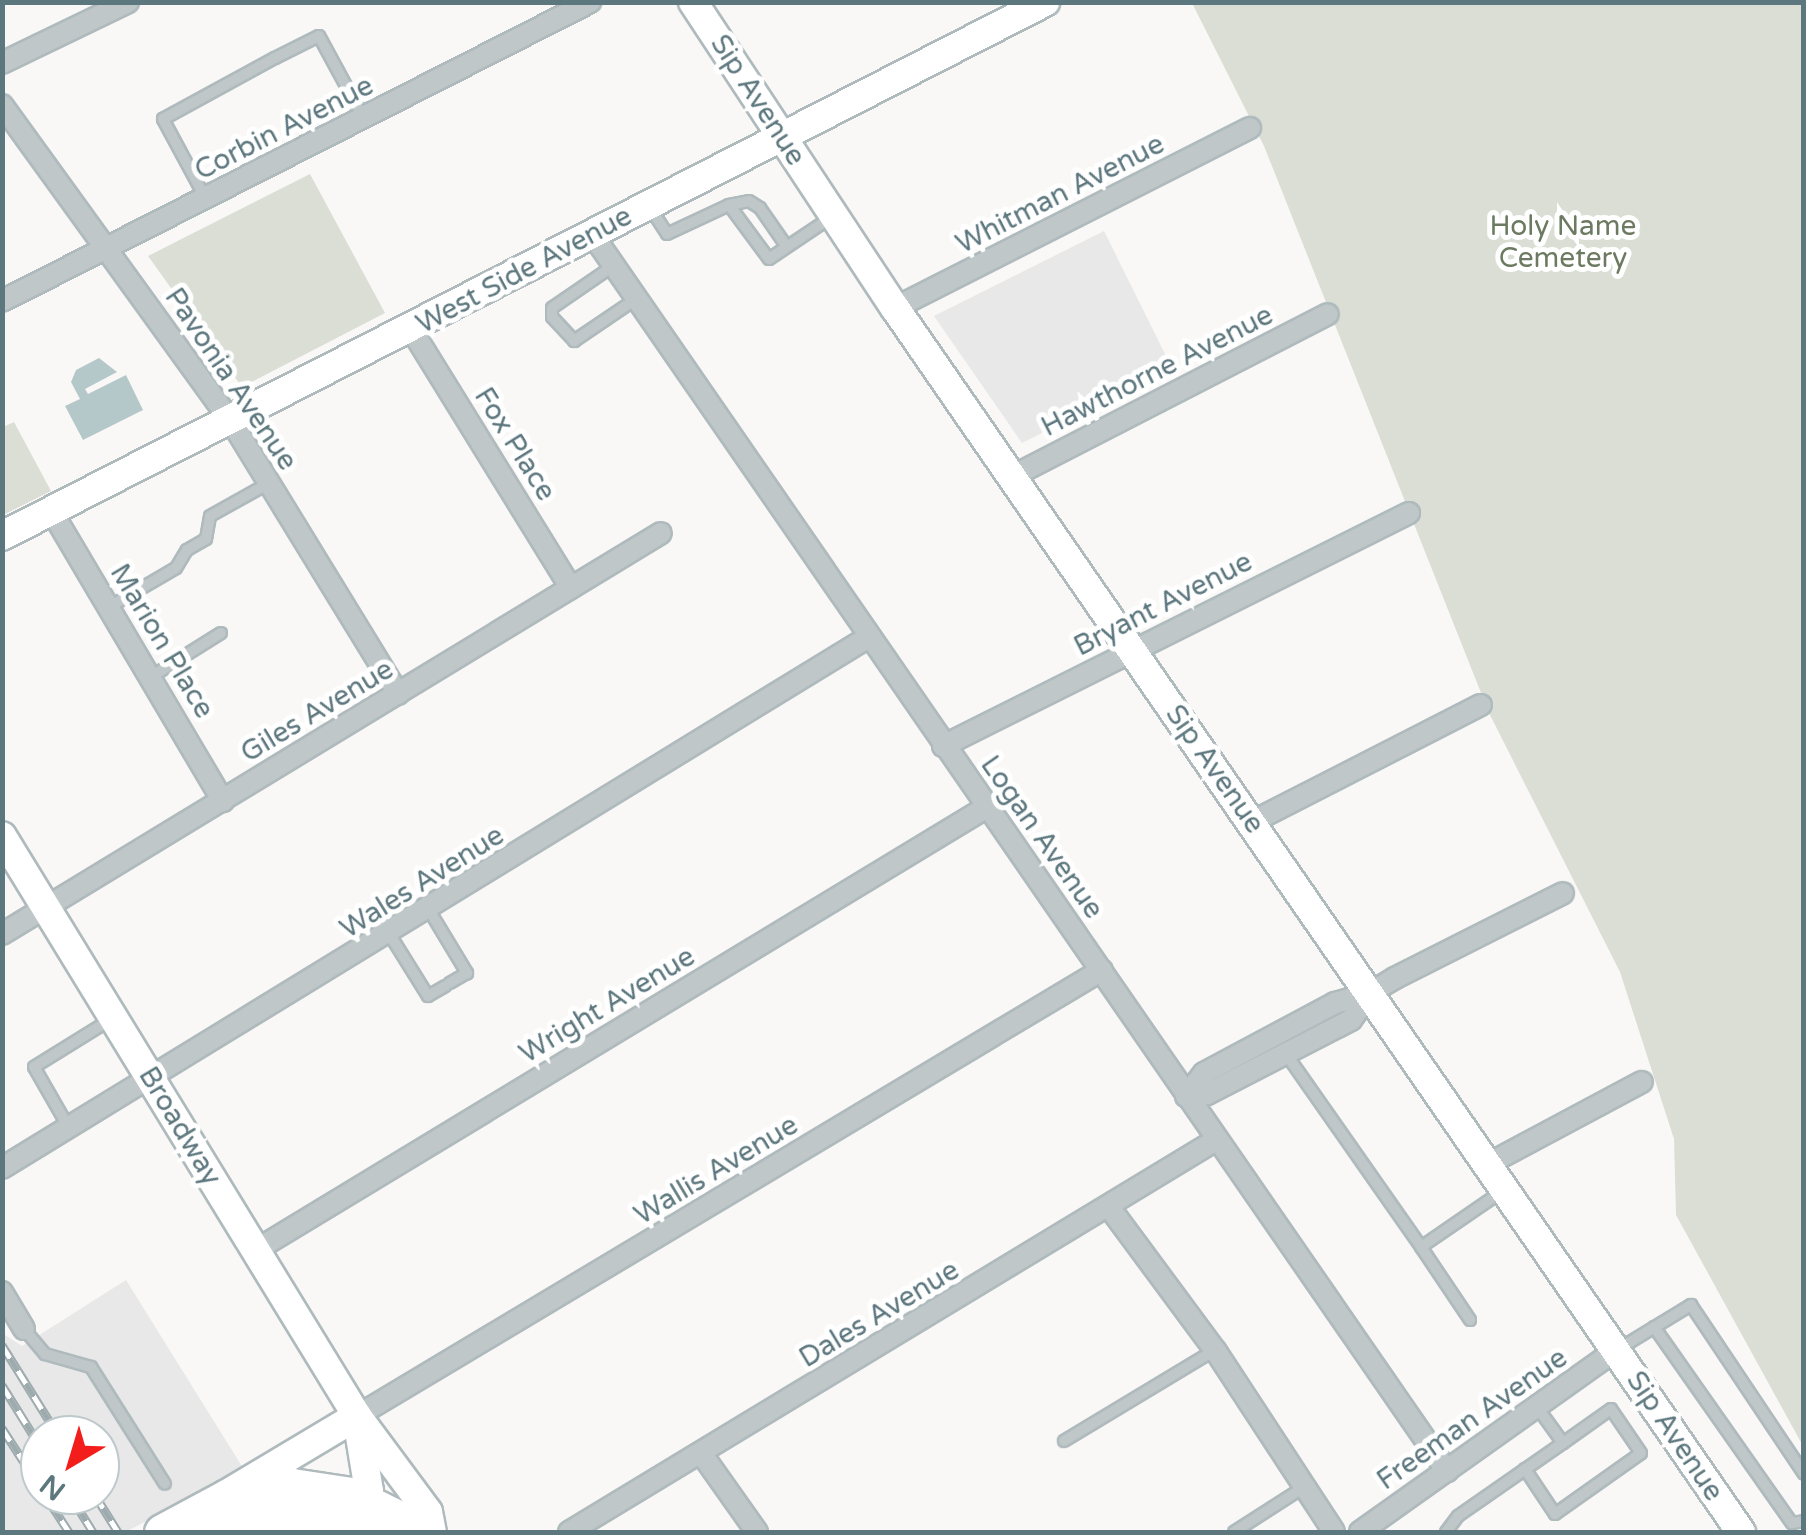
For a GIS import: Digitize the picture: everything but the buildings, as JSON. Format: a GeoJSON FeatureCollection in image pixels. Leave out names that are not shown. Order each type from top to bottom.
{"type":"FeatureCollection","features":[{"type":"Feature","properties":{"kind":"highway"},"geometry":{"type":"LineString","coordinates":[[162,1532],[292,1486],[371,1518],[429,1532]]}},
{"type":"Feature","properties":{"kind":"highway"},"geometry":{"type":"LineString","coordinates":[[210,1517],[264,1524],[313,1516],[371,1518]]}},
{"type":"Feature","properties":{"kind":"street"},"geometry":{"type":"LineString","coordinates":[[2,63],[128,2]]}},
{"type":"Feature","properties":{"kind":"street","name":"Corbin Avenue"},"geometry":{"type":"LineString","coordinates":[[2,301],[590,2]]}},
{"type":"Feature","properties":{"kind":"street","name":"Sip Avenue"},"geometry":{"type":"LineString","coordinates":[[693,2],[895,308],[1490,1163],[1741,1532]]}},
{"type":"Feature","properties":{"kind":"street","name":"West Side Avenue"},"geometry":{"type":"LineString","coordinates":[[2,536],[411,330],[1045,2]]}},
{"type":"Feature","properties":{"kind":"street","name":"Pavonia Avenue"},"geometry":{"type":"LineString","coordinates":[[2,106],[231,421],[398,694]]}},
{"type":"Feature","properties":{"kind":"street","name":"Whitman Avenue"},"geometry":{"type":"LineString","coordinates":[[895,308],[1250,128]]}},
{"type":"Feature","properties":{"kind":"street","name":"Logan Avenue"},"geometry":{"type":"LineString","coordinates":[[592,234],[867,638],[1102,970],[1447,1471]]}},
{"type":"Feature","properties":{"kind":"street","name":"Hawthorne Avenue"},"geometry":{"type":"LineString","coordinates":[[1012,476],[1328,314]]}},
{"type":"Feature","properties":{"kind":"street","name":"Fox Place"},"geometry":{"type":"LineString","coordinates":[[411,330],[571,588]]}},
{"type":"Feature","properties":{"kind":"street","name":"Marion Place"},"geometry":{"type":"LineString","coordinates":[[52,512],[154,675],[222,800]]}},
{"type":"Feature","properties":{"kind":"street","name":"Bryant Avenue"},"geometry":{"type":"LineString","coordinates":[[944,746],[1409,513]]}},
{"type":"Feature","properties":{"kind":"street","name":"Giles Avenue"},"geometry":{"type":"LineString","coordinates":[[2,934],[660,534]]}},
{"type":"Feature","properties":{"kind":"street","name":"Wales Avenue"},"geometry":{"type":"LineString","coordinates":[[2,1168],[390,934],[867,638]]}},
{"type":"Feature","properties":{"kind":"street"},"geometry":{"type":"LineString","coordinates":[[1252,822],[1481,705]]}},
{"type":"Feature","properties":{"kind":"street","name":"Wright Avenue"},"geometry":{"type":"LineString","coordinates":[[256,1250],[987,806]]}},
{"type":"Feature","properties":{"kind":"street","name":"Broadway"},"geometry":{"type":"LineString","coordinates":[[2,836],[357,1416],[393,1456],[428,1512],[429,1532]]}},
{"type":"Feature","properties":{"kind":"street"},"geometry":{"type":"LineString","coordinates":[[1186,1096],[1204,1073],[1335,1003],[1370,993],[1563,892]]}},
{"type":"Feature","properties":{"kind":"street","name":"Wallis Avenue"},"geometry":{"type":"LineString","coordinates":[[357,1416],[1102,970]]}},
{"type":"Feature","properties":{"kind":"street"},"geometry":{"type":"LineString","coordinates":[[1186,1096],[1207,1094],[1351,1020],[1370,993]]}},
{"type":"Feature","properties":{"kind":"street"},"geometry":{"type":"LineString","coordinates":[[1490,1163],[1642,1082]]}},
{"type":"Feature","properties":{"kind":"street","name":"Dales Avenue"},"geometry":{"type":"LineString","coordinates":[[569,1532],[1216,1140]]}},
{"type":"Feature","properties":{"kind":"street"},"geometry":{"type":"LineString","coordinates":[[1109,1207],[1215,1350],[1334,1532]]}},
{"type":"Feature","properties":{"kind":"street"},"geometry":{"type":"LineString","coordinates":[[2,1292],[24,1329]]}},
{"type":"Feature","properties":{"kind":"street","name":"Freeman Avenue"},"geometry":{"type":"LineString","coordinates":[[1360,1532],[1616,1350]]}},
{"type":"Feature","properties":{"kind":"street"},"geometry":{"type":"LineString","coordinates":[[210,1517],[357,1416]]}},
{"type":"Feature","properties":{"kind":"street","name":"Broadway"},"geometry":{"type":"LineString","coordinates":[[357,1416],[371,1518]]}},
{"type":"Feature","properties":{"kind":"street"},"geometry":{"type":"LineString","coordinates":[[701,1453],[757,1532]]}},
{"type":"Feature","properties":{"kind":"street"},"geometry":{"type":"LineString","coordinates":[[371,1518],[394,1478],[393,1456]]}},
{"type":"Feature","properties":{"kind":"lane"},"geometry":{"type":"LineString","coordinates":[[206,199],[163,119],[260,66],[319,36],[364,118]]}},
{"type":"Feature","properties":{"kind":"lane"},"geometry":{"type":"LineString","coordinates":[[648,205],[667,234],[729,205],[749,201],[760,208],[788,247]]}},
{"type":"Feature","properties":{"kind":"lane"},"geometry":{"type":"LineString","coordinates":[[729,205],[764,256],[788,247],[832,216]]}},
{"type":"Feature","properties":{"kind":"lane"},"geometry":{"type":"LineString","coordinates":[[613,266],[552,308],[552,317],[574,341],[636,298]]}},
{"type":"Feature","properties":{"kind":"lane"},"geometry":{"type":"LineString","coordinates":[[110,606],[176,568],[187,550],[206,539],[210,516],[269,483]]}},
{"type":"Feature","properties":{"kind":"lane"},"geometry":{"type":"LineString","coordinates":[[154,675],[221,634]]}},
{"type":"Feature","properties":{"kind":"lane"},"geometry":{"type":"LineString","coordinates":[[390,934],[428,996],[468,973],[429,910]]}},
{"type":"Feature","properties":{"kind":"lane"},"geometry":{"type":"LineString","coordinates":[[69,1128],[34,1067],[114,1018]]}},
{"type":"Feature","properties":{"kind":"lane"},"geometry":{"type":"LineString","coordinates":[[1285,1053],[1470,1320]]}},
{"type":"Feature","properties":{"kind":"lane"},"geometry":{"type":"LineString","coordinates":[[1421,1247],[1506,1188]]}},
{"type":"Feature","properties":{"kind":"lane"},"geometry":{"type":"LineString","coordinates":[[1616,1350],[1692,1305],[1804,1474]]}},
{"type":"Feature","properties":{"kind":"lane"},"geometry":{"type":"LineString","coordinates":[[1654,1328],[1792,1523],[1804,1521]]}},
{"type":"Feature","properties":{"kind":"lane"},"geometry":{"type":"LineString","coordinates":[[24,1329],[45,1354],[91,1368],[165,1484]]}},
{"type":"Feature","properties":{"kind":"lane"},"geometry":{"type":"LineString","coordinates":[[1064,1441],[1215,1350]]}},
{"type":"Feature","properties":{"kind":"lane"},"geometry":{"type":"LineString","coordinates":[[1537,1408],[1563,1442]]}},
{"type":"Feature","properties":{"kind":"lane"},"geometry":{"type":"LineString","coordinates":[[1446,1532],[1525,1469],[1611,1410],[1640,1454],[1555,1514],[1525,1469]]}},
{"type":"Feature","properties":{"kind":"lane"},"geometry":{"type":"LineString","coordinates":[[1234,1532],[1304,1487]]}},
{"type":"Feature","properties":{"kind":"shaded area"},"geometry":{"type":"Polygon","coordinates":[[[1104,231],[1172,368],[1022,443],[934,316],[1104,231]]]}},
{"type":"Feature","properties":{"kind":"shaded area"},"geometry":{"type":"Polygon","coordinates":[[[99,358],[117,372],[85,389],[88,394],[126,375],[143,410],[83,440],[65,406],[80,399],[71,382],[76,370],[99,358]]]}},
{"type":"Feature","properties":{"kind":"shaded area"},"geometry":{"type":"Polygon","coordinates":[[[126,1280],[243,1468],[126,1532],[3,1532],[2,1333],[22,1346],[126,1280]]]}},
{"type":"Feature","properties":{"kind":"green space","name":"Holy Name Cemetery"},"geometry":{"type":"Polygon","coordinates":[[[1192,3],[1803,3],[1803,1446],[1676,1215],[1674,1139],[1620,972],[1489,713],[1264,146],[1192,3]]]}},
{"type":"Feature","properties":{"kind":"green space"},"geometry":{"type":"Polygon","coordinates":[[[310,174],[385,313],[242,387],[148,256],[310,174]]]}},
{"type":"Feature","properties":{"kind":"green space"},"geometry":{"type":"Polygon","coordinates":[[[14,422],[51,491],[3,515],[3,427],[14,422]]]}},
{"type":"Feature","properties":{"kind":"railway"},"geometry":{"type":"LineString","coordinates":[[2,1345],[46,1415]]}},
{"type":"Feature","properties":{"kind":"railway"},"geometry":{"type":"LineString","coordinates":[[2,1385],[21,1415]]}},
{"type":"Feature","properties":{"kind":"railway"},"geometry":{"type":"LineString","coordinates":[[2,1428],[20,1456]]}},
{"type":"Feature","properties":{"kind":"railway"},"geometry":{"type":"LineString","coordinates":[[58,1515],[69,1532]]}},
{"type":"Feature","properties":{"kind":"railway"},"geometry":{"type":"LineString","coordinates":[[82,1515],[93,1532]]}},
{"type":"Feature","properties":{"kind":"railway"},"geometry":{"type":"LineString","coordinates":[[107,1515],[118,1532]]}}]}
